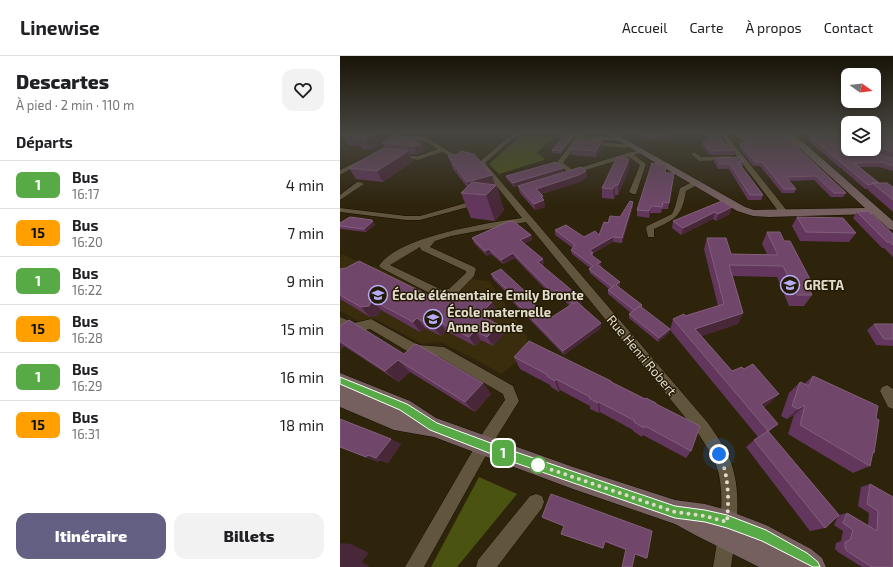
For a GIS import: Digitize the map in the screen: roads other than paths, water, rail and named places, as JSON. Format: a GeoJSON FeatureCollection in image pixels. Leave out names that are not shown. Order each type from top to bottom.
{"type":"FeatureCollection","features":[{"type":"Feature","properties":{"kind":"main road"},"geometry":{"type":"LineString","coordinates":[[653,158],[741,209],[753,213],[785,214],[874,211]]}},
{"type":"Feature","properties":{"kind":"main road"},"geometry":{"type":"LineString","coordinates":[[815,158],[874,211],[892,225]]}},
{"type":"Feature","properties":{"kind":"main road"},"geometry":{"type":"LineString","coordinates":[[340,381],[403,407],[434,427]]}},
{"type":"Feature","properties":{"kind":"main road"},"geometry":{"type":"LineString","coordinates":[[340,398],[394,420],[434,427],[573,478],[678,512],[705,528],[727,529],[766,537],[802,558],[813,567]]}},
{"type":"Feature","properties":{"kind":"main road"},"geometry":{"type":"LineString","coordinates":[[727,529],[786,567]]}},
{"type":"Feature","properties":{"kind":"street"},"geometry":{"type":"LineString","coordinates":[[340,173],[367,158]]}},
{"type":"Feature","properties":{"kind":"street"},"geometry":{"type":"LineString","coordinates":[[458,158],[476,162],[486,160],[488,158]]}},
{"type":"Feature","properties":{"kind":"street"},"geometry":{"type":"LineString","coordinates":[[563,158],[559,163],[572,172]]}},
{"type":"Feature","properties":{"kind":"street"},"geometry":{"type":"LineString","coordinates":[[564,175],[617,158]]}},
{"type":"Feature","properties":{"kind":"street"},"geometry":{"type":"LineString","coordinates":[[633,192],[643,164],[634,158]]}},
{"type":"Feature","properties":{"kind":"street"},"geometry":{"type":"LineString","coordinates":[[698,158],[743,158],[785,214]]}},
{"type":"Feature","properties":{"kind":"street","name":"Rue Henri Robert"},"geometry":{"type":"LineString","coordinates":[[476,162],[501,195],[529,219],[698,421],[714,444],[723,463],[728,488],[727,529],[722,567]]}},
{"type":"Feature","properties":{"kind":"street"},"geometry":{"type":"LineString","coordinates":[[340,166],[349,167]]}},
{"type":"Feature","properties":{"kind":"street"},"geometry":{"type":"LineString","coordinates":[[651,235],[650,228],[678,214],[683,190],[697,183]]}},
{"type":"Feature","properties":{"kind":"street"},"geometry":{"type":"LineString","coordinates":[[340,198],[360,184]]}},
{"type":"Feature","properties":{"kind":"street"},"geometry":{"type":"LineString","coordinates":[[340,210],[406,218],[420,218],[501,195]]}},
{"type":"Feature","properties":{"kind":"street"},"geometry":{"type":"LineString","coordinates":[[432,239],[424,248],[471,269],[471,274],[452,292],[441,294],[384,266],[387,261],[432,239],[462,231],[529,219]]}},
{"type":"Feature","properties":{"kind":"street"},"geometry":{"type":"LineString","coordinates":[[340,321],[353,328],[371,324],[416,350],[440,351],[508,390],[512,401],[483,446],[414,567]]}},
{"type":"Feature","properties":{"kind":"street"},"geometry":{"type":"LineString","coordinates":[[486,567],[536,502]]}},
{"type":"Feature","properties":{"kind":"place","name":"GRETA"},"geometry":{"type":"Point","coordinates":[790,285]}},
{"type":"Feature","properties":{"kind":"place","name":"École élémentaire Emily Bronte"},"geometry":{"type":"Point","coordinates":[378,295]}},
{"type":"Feature","properties":{"kind":"place","name":"École maternelle Anne Bronte"},"geometry":{"type":"Point","coordinates":[433,319]}}]}
